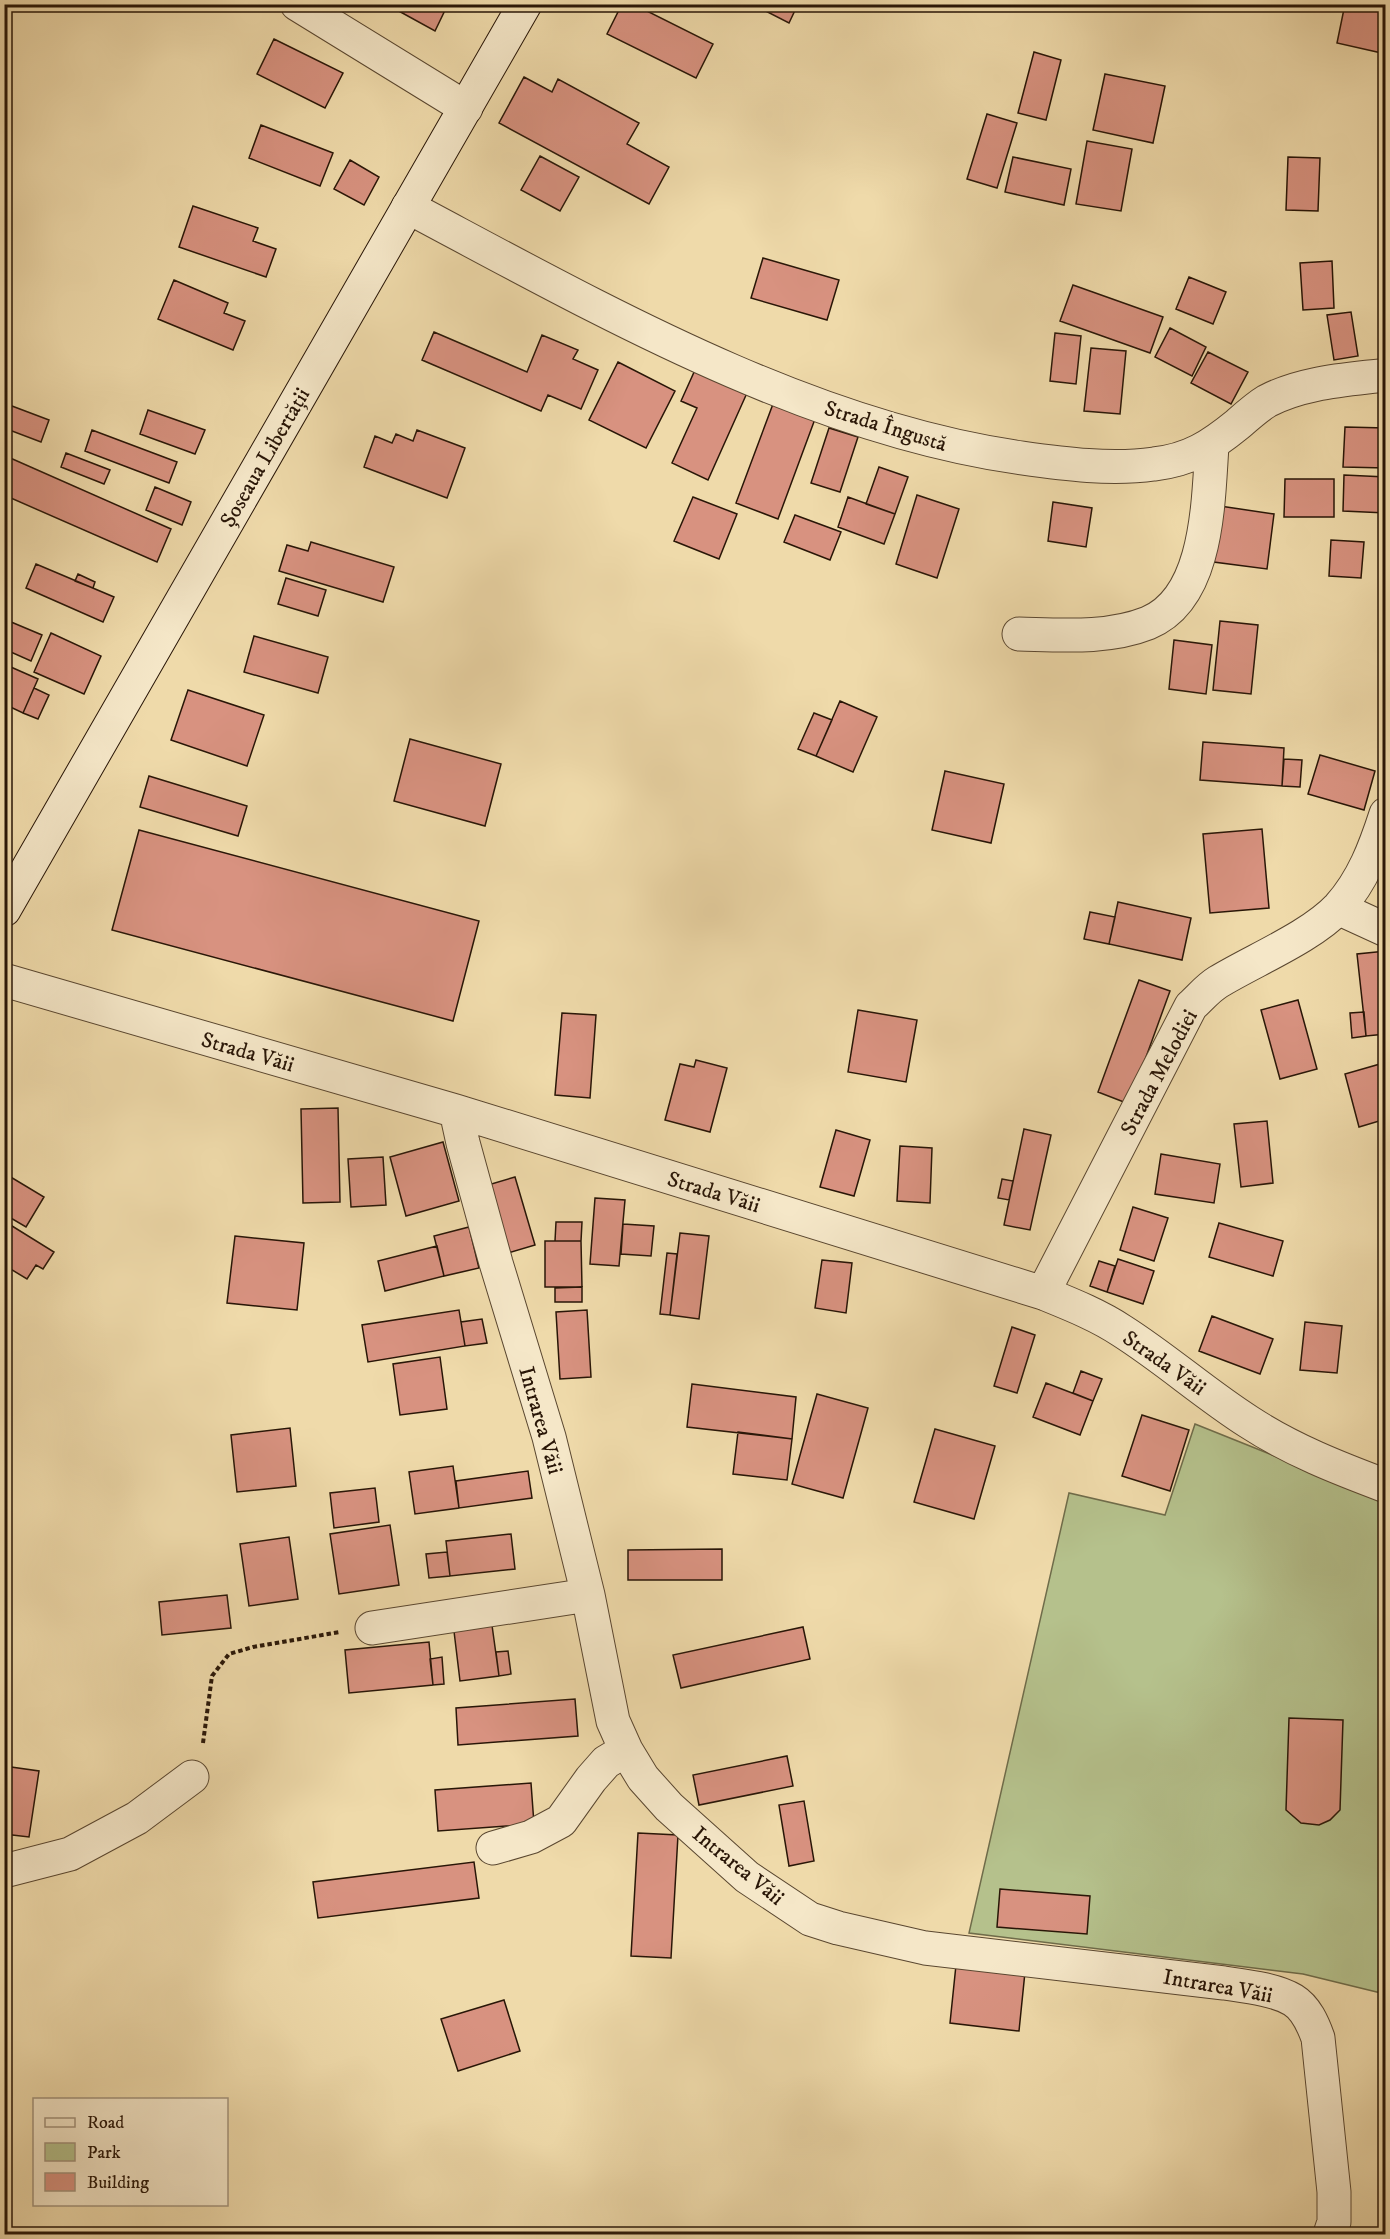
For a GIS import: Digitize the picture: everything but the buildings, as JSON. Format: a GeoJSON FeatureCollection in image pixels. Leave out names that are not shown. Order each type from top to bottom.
{"type":"FeatureCollection","features":[{"type":"Feature","properties":{"kind":"street"},"geometry":{"type":"LineString","coordinates":[[297,4],[466,108]]}},
{"type":"Feature","properties":{"kind":"street","name":"Șoseaua Libertății"},"geometry":{"type":"LineString","coordinates":[[4,910],[525,4]]}},
{"type":"Feature","properties":{"kind":"street","name":"Strada Îngustă"},"geometry":{"type":"LineString","coordinates":[[408,207],[639,328],[766,385],[874,425],[930,441],[990,454],[1061,464],[1117,466],[1155,464],[1186,458],[1212,446],[1264,403],[1287,392],[1317,384],[1386,375]]}},
{"type":"Feature","properties":{"kind":"street"},"geometry":{"type":"LineString","coordinates":[[1019,634],[1071,635],[1130,629],[1149,622],[1173,605],[1182,593],[1198,557],[1206,524],[1212,446]]}},
{"type":"Feature","properties":{"kind":"street","name":"Strada Melodiei"},"geometry":{"type":"LineString","coordinates":[[1043,1293],[1191,1006],[1216,983],[1314,927],[1338,908],[1358,882],[1375,849],[1386,814]]}},
{"type":"Feature","properties":{"kind":"street"},"geometry":{"type":"LineString","coordinates":[[1338,908],[1386,930]]}},
{"type":"Feature","properties":{"kind":"street","name":"Strada Văii"},"geometry":{"type":"LineString","coordinates":[[4,980],[456,1111],[1043,1293],[1121,1330],[1248,1421],[1285,1444],[1386,1486]]}},
{"type":"Feature","properties":{"kind":"street","name":"Intrarea Văii"},"geometry":{"type":"LineString","coordinates":[[456,1111],[496,1263],[549,1437],[588,1595],[613,1721],[626,1750],[643,1778],[669,1807],[747,1877],[810,1919],[838,1928],[925,1948],[1224,1983],[1269,1991],[1293,2000],[1310,2018],[1318,2038],[1334,2192],[1334,2222],[1330,2235]]}},
{"type":"Feature","properties":{"kind":"street"},"geometry":{"type":"LineString","coordinates":[[372,1628],[588,1595]]}},
{"type":"Feature","properties":{"kind":"street"},"geometry":{"type":"LineString","coordinates":[[493,1848],[531,1837],[561,1821],[606,1762],[626,1750]]}},
{"type":"Feature","properties":{"kind":"street"},"geometry":{"type":"LineString","coordinates":[[4,1871],[70,1854],[137,1818],[192,1777]]}},
{"type":"Feature","properties":{"kind":"path"},"geometry":{"type":"LineString","coordinates":[[192,1777],[199,1767],[212,1677],[229,1654],[264,1645],[372,1628]]}},
{"type":"Feature","properties":{"kind":"green space"},"geometry":{"type":"Polygon","coordinates":[[[1195,1424],[1372,1495],[1385,1498],[1385,1994],[1303,1974],[969,1933],[1069,1493],[1165,1515],[1195,1424]]]}}]}
